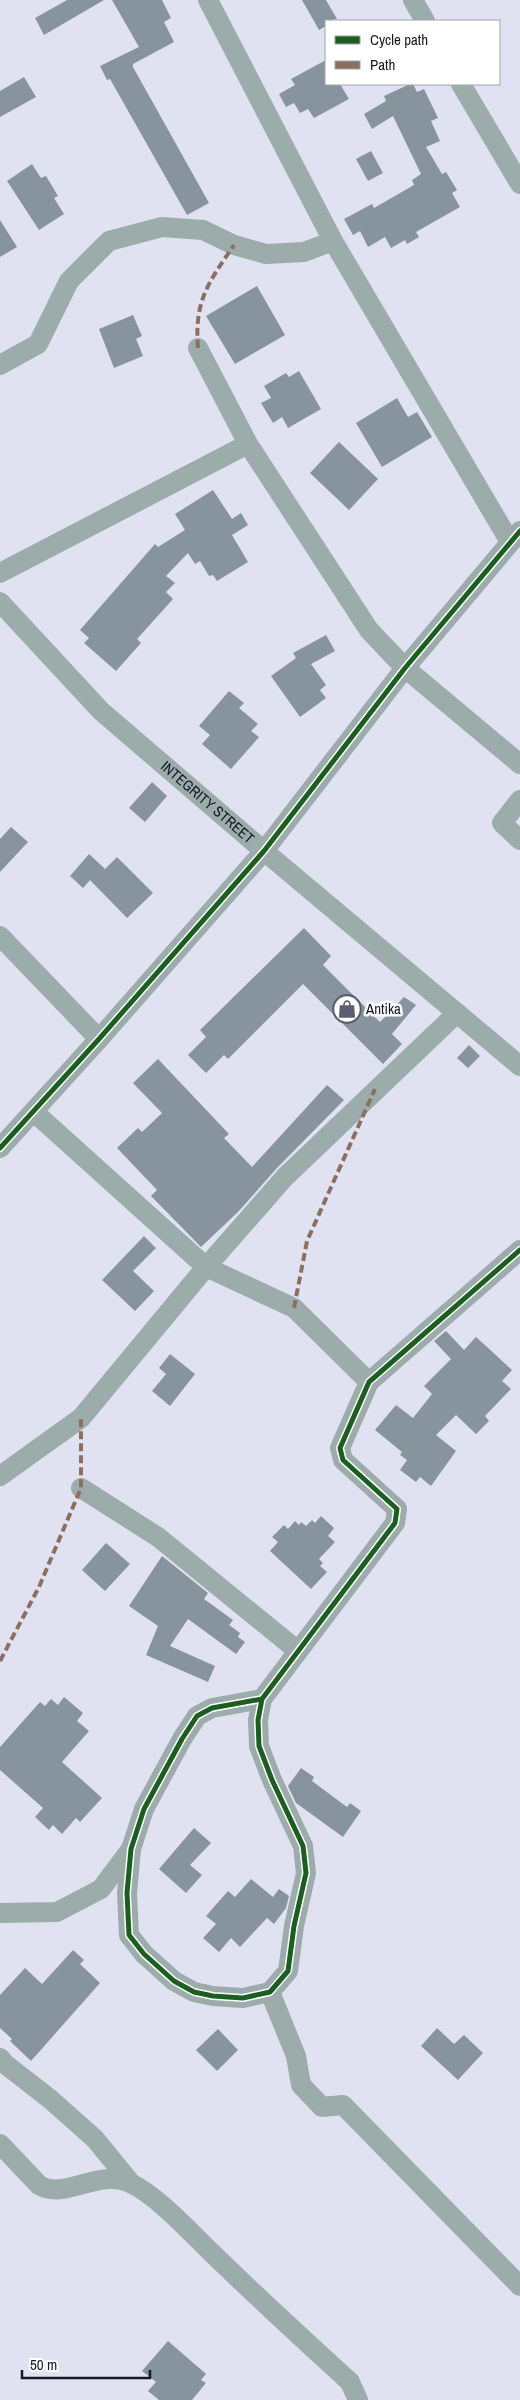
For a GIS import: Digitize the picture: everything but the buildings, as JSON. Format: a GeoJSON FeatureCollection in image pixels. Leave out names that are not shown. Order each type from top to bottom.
{"type":"FeatureCollection","features":[{"type":"Feature","properties":{"kind":"street"},"geometry":{"type":"LineString","coordinates":[[0,1148],[264,852],[405,668],[515,536],[333,242],[208,0]]}},
{"type":"Feature","properties":{"kind":"street"},"geometry":{"type":"LineString","coordinates":[[413,0],[424,20]]}},
{"type":"Feature","properties":{"kind":"street"},"geometry":{"type":"LineString","coordinates":[[462,85],[520,184]]}},
{"type":"Feature","properties":{"kind":"street"},"geometry":{"type":"LineString","coordinates":[[0,365],[38,344],[69,281],[109,240],[162,227],[203,230],[234,245],[266,254],[304,252],[333,242]]}},
{"type":"Feature","properties":{"kind":"street"},"geometry":{"type":"LineString","coordinates":[[198,348],[248,444],[369,630],[405,668],[520,764]]}},
{"type":"Feature","properties":{"kind":"street"},"geometry":{"type":"LineString","coordinates":[[0,573],[248,444]]}},
{"type":"Feature","properties":{"kind":"street","name":"INTEGRITY STREET"},"geometry":{"type":"LineString","coordinates":[[0,602],[101,711],[264,852],[520,1066]]}},
{"type":"Feature","properties":{"kind":"street"},"geometry":{"type":"LineString","coordinates":[[520,800],[502,823],[520,840]]}},
{"type":"Feature","properties":{"kind":"street"},"geometry":{"type":"LineString","coordinates":[[0,936],[99,1039]]}},
{"type":"Feature","properties":{"kind":"street"},"geometry":{"type":"LineString","coordinates":[[0,1476],[81,1418],[206,1267],[285,1177],[457,1013]]}},
{"type":"Feature","properties":{"kind":"street"},"geometry":{"type":"LineString","coordinates":[[34,1112],[206,1267],[294,1308],[369,1382]]}},
{"type":"Feature","properties":{"kind":"street"},"geometry":{"type":"LineString","coordinates":[[262,1699],[212,1708],[198,1716],[182,1739],[144,1809],[131,1849],[127,1893],[130,1935],[144,1954],[174,1981],[194,1992],[213,1996],[243,1998],[270,1992],[288,1971],[294,1926],[306,1873],[303,1846],[272,1780],[259,1746],[258,1720],[262,1699],[395,1523],[397,1509],[343,1460],[340,1448],[369,1382],[520,1250]]}},
{"type":"Feature","properties":{"kind":"street"},"geometry":{"type":"LineString","coordinates":[[81,1488],[158,1537],[298,1652]]}},
{"type":"Feature","properties":{"kind":"street"},"geometry":{"type":"LineString","coordinates":[[0,1913],[57,1912],[101,1889],[131,1849]]}},
{"type":"Feature","properties":{"kind":"street"},"geometry":{"type":"LineString","coordinates":[[270,1992],[296,2056],[302,2085],[322,2107],[344,2105],[520,2286]]}},
{"type":"Feature","properties":{"kind":"street"},"geometry":{"type":"LineString","coordinates":[[0,2058],[95,2138],[131,2183],[183,2225],[350,2382],[358,2400]]}},
{"type":"Feature","properties":{"kind":"street"},"geometry":{"type":"LineString","coordinates":[[0,2144],[39,2185],[46,2189],[56,2190],[109,2178],[131,2183]]}},
{"type":"Feature","properties":{"kind":"marked path"},"geometry":{"type":"LineString","coordinates":[[198,348],[198,317],[205,292],[234,245]]}},
{"type":"Feature","properties":{"kind":"marked path"},"geometry":{"type":"LineString","coordinates":[[294,1308],[307,1241],[375,1089]]}},
{"type":"Feature","properties":{"kind":"marked path"},"geometry":{"type":"LineString","coordinates":[[0,1661],[39,1587],[81,1488],[81,1418]]}},
{"type":"Feature","properties":{"kind":"cycle path"},"geometry":{"type":"LineString","coordinates":[[0,1148],[99,1039],[264,851],[405,668],[520,531]]}},
{"type":"Feature","properties":{"kind":"cycle path"},"geometry":{"type":"LineString","coordinates":[[262,1699],[212,1708],[197,1716],[182,1739],[144,1809],[131,1849],[127,1893],[129,1935],[144,1954],[174,1981],[194,1992],[213,1996],[243,1998],[270,1992],[288,1971],[294,1926],[306,1873],[303,1846],[272,1780],[259,1746],[258,1720],[262,1699],[395,1523],[397,1509],[343,1460],[340,1448],[369,1382],[520,1250]]}},
{"type":"Feature","properties":{"kind":"place","name":"Antika"},"geometry":{"type":"Point","coordinates":[347,1009]}}]}
